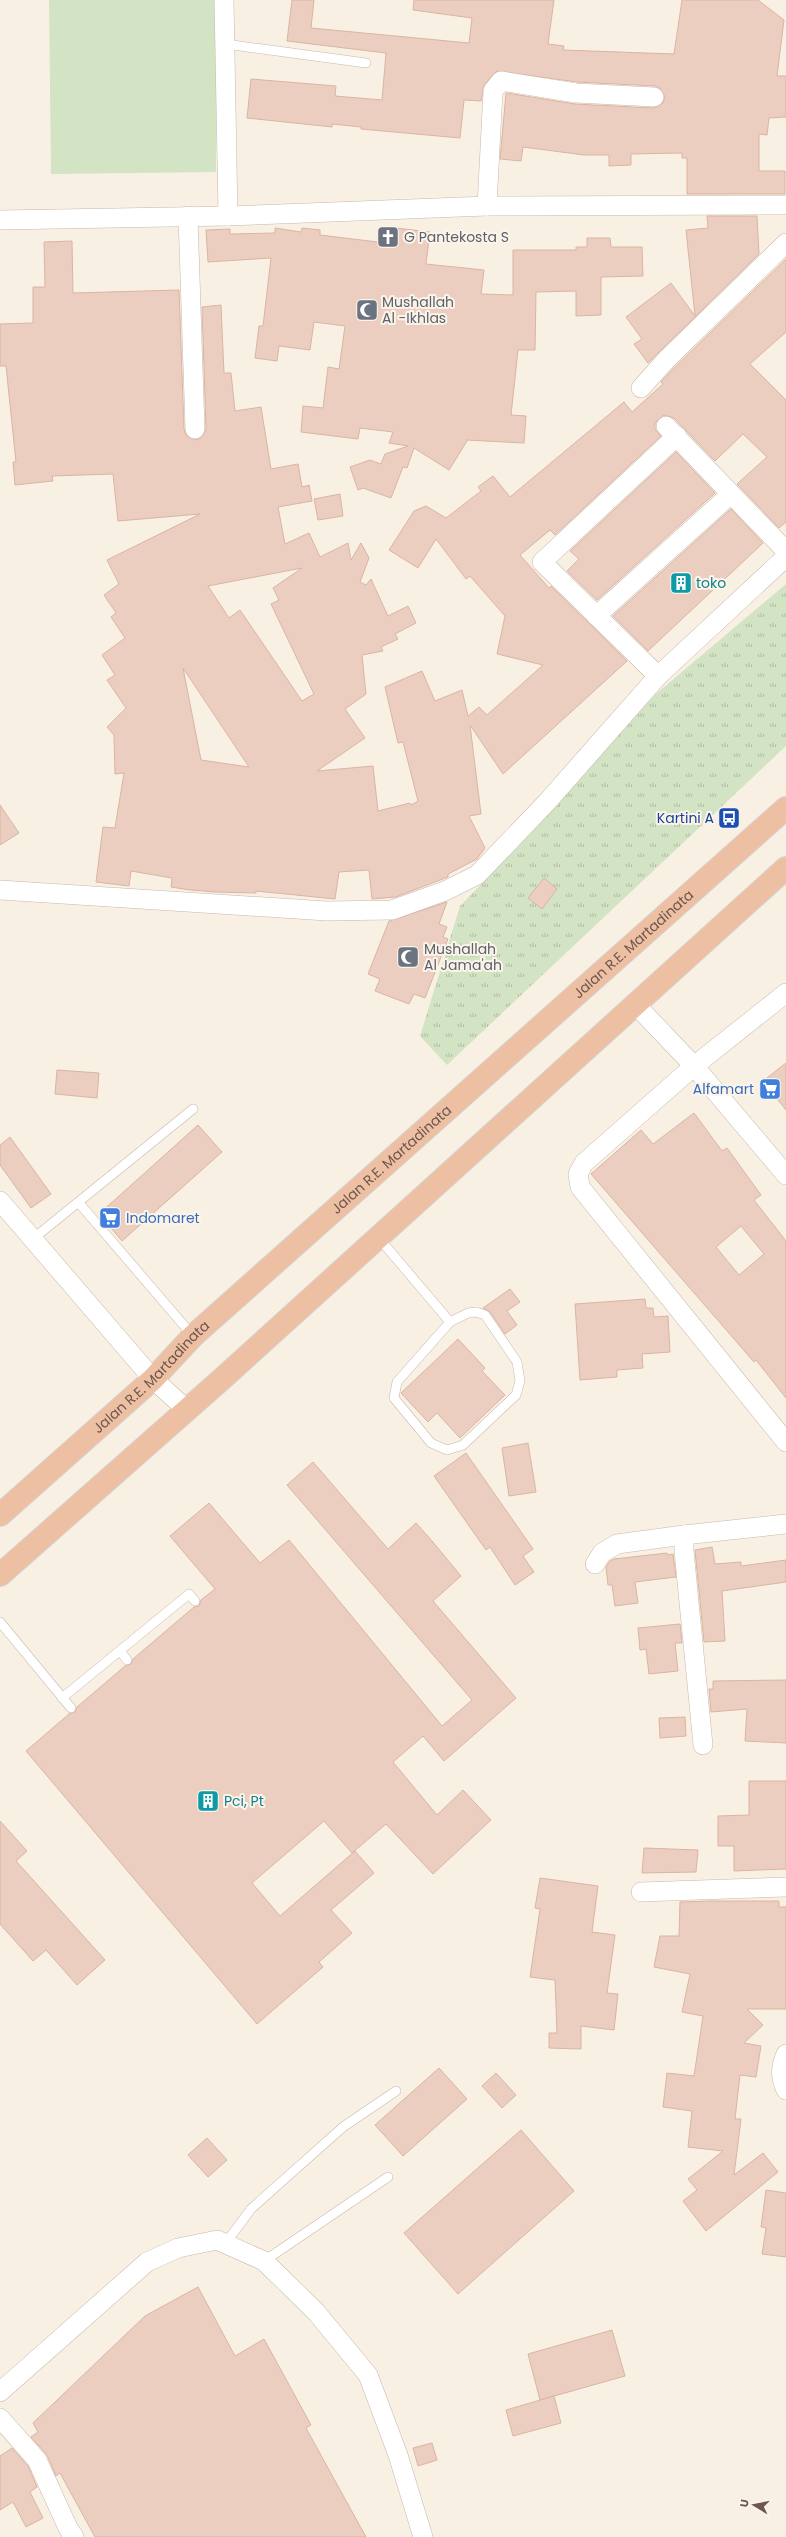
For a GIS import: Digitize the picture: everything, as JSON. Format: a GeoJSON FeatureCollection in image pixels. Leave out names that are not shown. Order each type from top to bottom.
{"type":"FeatureCollection","features":[{"type":"Feature","properties":{"kind":"highway","name":"Jalan R.E. Martadinata"},"geometry":{"type":"LineString","coordinates":[[0,1515],[152,1379],[193,1336],[786,808]]}},
{"type":"Feature","properties":{"kind":"highway"},"geometry":{"type":"LineString","coordinates":[[0,1575],[378,1237],[786,868]]}},
{"type":"Feature","properties":{"kind":"street"},"geometry":{"type":"LineString","coordinates":[[224,0],[228,216]]}},
{"type":"Feature","properties":{"kind":"street"},"geometry":{"type":"LineString","coordinates":[[487,206],[493,91],[502,81],[576,93],[654,97]]}},
{"type":"Feature","properties":{"kind":"street"},"geometry":{"type":"LineString","coordinates":[[0,220],[228,216],[487,206],[786,205]]}},
{"type":"Feature","properties":{"kind":"street"},"geometry":{"type":"LineString","coordinates":[[188,216],[195,429]]}},
{"type":"Feature","properties":{"kind":"street"},"geometry":{"type":"LineString","coordinates":[[641,388],[666,360],[786,243]]}},
{"type":"Feature","properties":{"kind":"street"},"geometry":{"type":"LineString","coordinates":[[658,676],[542,562],[672,431],[786,551]]}},
{"type":"Feature","properties":{"kind":"street"},"geometry":{"type":"LineString","coordinates":[[596,616],[731,494]]}},
{"type":"Feature","properties":{"kind":"street"},"geometry":{"type":"LineString","coordinates":[[0,890],[326,911],[392,910],[445,891],[477,875],[547,802],[658,676],[786,557]]}},
{"type":"Feature","properties":{"kind":"street"},"geometry":{"type":"LineString","coordinates":[[786,993],[694,1066],[584,1163],[578,1174],[580,1187],[786,1442]]}},
{"type":"Feature","properties":{"kind":"street"},"geometry":{"type":"LineString","coordinates":[[635,1004],[694,1066],[786,1175]]}},
{"type":"Feature","properties":{"kind":"street"},"geometry":{"type":"LineString","coordinates":[[0,1201],[34,1238],[152,1379],[186,1409]]}},
{"type":"Feature","properties":{"kind":"street"},"geometry":{"type":"LineString","coordinates":[[595,1564],[602,1553],[617,1544],[786,1524]]}},
{"type":"Feature","properties":{"kind":"street"},"geometry":{"type":"LineString","coordinates":[[684,1535],[684,1551],[703,1745]]}},
{"type":"Feature","properties":{"kind":"street"},"geometry":{"type":"LineString","coordinates":[[642,1892],[786,1887]]}},
{"type":"Feature","properties":{"kind":"street"},"geometry":{"type":"LineString","coordinates":[[786,2054],[781,2065],[781,2079],[786,2090]]}},
{"type":"Feature","properties":{"kind":"street"},"geometry":{"type":"LineString","coordinates":[[0,2392],[147,2262],[178,2248],[218,2240],[264,2261],[316,2312],[368,2375],[398,2455],[423,2537]]}},
{"type":"Feature","properties":{"kind":"street"},"geometry":{"type":"LineString","coordinates":[[0,2418],[37,2460],[68,2528],[74,2537]]}},
{"type":"Feature","properties":{"kind":"lane"},"geometry":{"type":"LineString","coordinates":[[224,44],[366,63]]}},
{"type":"Feature","properties":{"kind":"lane"},"geometry":{"type":"LineString","coordinates":[[34,1238],[193,1109]]}},
{"type":"Feature","properties":{"kind":"lane"},"geometry":{"type":"LineString","coordinates":[[79,1203],[193,1336]]}},
{"type":"Feature","properties":{"kind":"lane"},"geometry":{"type":"LineString","coordinates":[[378,1237],[450,1322]]}},
{"type":"Feature","properties":{"kind":"lane"},"geometry":{"type":"LineString","coordinates":[[476,1312],[485,1315],[517,1362],[520,1381],[516,1395],[463,1445],[447,1450],[431,1443],[394,1398],[397,1382],[450,1322],[468,1313],[476,1312]]}},
{"type":"Feature","properties":{"kind":"lane"},"geometry":{"type":"LineString","coordinates":[[62,1698],[189,1594],[195,1601]]}},
{"type":"Feature","properties":{"kind":"lane"},"geometry":{"type":"LineString","coordinates":[[0,1622],[71,1708]]}},
{"type":"Feature","properties":{"kind":"lane"},"geometry":{"type":"LineString","coordinates":[[120,1651],[127,1660]]}},
{"type":"Feature","properties":{"kind":"lane"},"geometry":{"type":"LineString","coordinates":[[225,2244],[251,2209],[344,2127],[396,2091]]}},
{"type":"Feature","properties":{"kind":"lane"},"geometry":{"type":"LineString","coordinates":[[264,2261],[388,2177]]}},
{"type":"Feature","properties":{"kind":"green space"},"geometry":{"type":"Polygon","coordinates":[[[49,0],[217,0],[216,172],[51,174],[49,0]]]}},
{"type":"Feature","properties":{"kind":"green space"},"geometry":{"type":"Polygon","coordinates":[[[786,584],[786,746],[447,1065],[420,1036],[460,906],[497,868],[605,745],[657,693],[786,584]]]}},
{"type":"Feature","properties":{"kind":"building"},"geometry":{"type":"Polygon","coordinates":[[[292,0],[314,0],[311,28],[469,43],[472,18],[413,10],[414,0],[554,0],[548,44],[564,46],[563,50],[674,54],[682,0],[758,0],[784,20],[777,76],[786,76],[786,117],[769,118],[767,135],[759,134],[759,171],[785,171],[785,194],[687,194],[687,158],[682,158],[682,153],[631,154],[631,165],[609,166],[609,155],[584,155],[523,147],[521,161],[500,159],[506,93],[575,104],[653,108],[663,103],[665,97],[660,88],[655,86],[577,82],[497,71],[484,85],[481,101],[464,100],[460,138],[361,129],[361,127],[332,124],[332,127],[247,118],[251,79],[336,86],[335,96],[382,100],[386,53],[287,41],[292,0]]]}},
{"type":"Feature","properties":{"kind":"building"},"geometry":{"type":"Polygon","coordinates":[[[707,216],[757,216],[759,254],[648,363],[634,344],[642,339],[626,317],[671,283],[695,316],[686,230],[708,228],[707,216]]]}},
{"type":"Feature","properties":{"kind":"building"},"geometry":{"type":"Polygon","coordinates":[[[275,228],[301,232],[302,228],[320,230],[320,235],[394,244],[396,228],[430,232],[426,264],[484,270],[481,294],[513,295],[513,250],[576,250],[576,247],[587,247],[587,238],[610,238],[611,247],[642,247],[643,276],[601,277],[601,315],[576,316],[576,291],[536,292],[535,350],[518,350],[511,415],[526,416],[524,443],[466,440],[467,441],[449,470],[414,448],[407,468],[403,467],[391,498],[363,488],[358,490],[350,467],[370,460],[381,464],[385,454],[408,446],[389,443],[393,432],[360,428],[358,439],[301,432],[303,406],[323,408],[328,367],[339,369],[345,326],[314,322],[310,350],[279,346],[277,361],[255,358],[259,326],[263,326],[271,258],[208,262],[206,230],[230,229],[230,234],[275,233],[275,228]]]}},
{"type":"Feature","properties":{"kind":"building"},"geometry":{"type":"Polygon","coordinates":[[[72,241],[73,293],[179,290],[184,429],[186,435],[195,440],[201,438],[206,429],[202,307],[221,305],[224,373],[231,373],[235,411],[261,407],[271,469],[298,464],[302,487],[309,485],[312,501],[278,507],[285,544],[309,533],[320,557],[348,543],[351,560],[361,543],[369,558],[360,582],[366,585],[371,579],[388,616],[408,606],[416,623],[395,634],[398,639],[381,647],[383,651],[362,655],[366,694],[345,709],[365,738],[317,771],[373,766],[378,811],[410,803],[411,805],[418,801],[403,742],[398,743],[385,687],[422,671],[435,701],[462,690],[468,716],[479,707],[487,715],[543,665],[497,654],[505,616],[470,576],[466,579],[436,539],[418,568],[389,550],[414,511],[426,506],[446,518],[481,491],[478,487],[493,476],[510,497],[624,402],[632,412],[663,384],[661,382],[674,368],[786,259],[786,332],[750,364],[786,400],[786,522],[779,528],[737,484],[767,457],[743,434],[715,461],[674,418],[664,415],[655,423],[655,429],[661,436],[555,535],[550,530],[520,555],[549,588],[551,586],[627,661],[503,774],[470,725],[481,814],[469,816],[485,848],[477,859],[448,874],[448,877],[396,897],[372,899],[369,870],[339,872],[335,899],[256,891],[256,893],[190,890],[171,887],[172,878],[131,871],[129,886],[96,882],[103,827],[115,828],[124,773],[115,774],[114,735],[107,727],[126,708],[107,680],[115,675],[102,655],[125,638],[111,617],[116,613],[104,595],[119,584],[107,560],[200,514],[118,521],[113,474],[52,476],[53,481],[15,485],[13,462],[16,462],[6,366],[0,366],[0,324],[33,323],[33,287],[45,287],[44,242],[72,241]],[[302,568],[208,586],[229,618],[240,610],[302,701],[314,694],[271,604],[279,600],[273,588],[302,568]],[[183,668],[201,760],[249,767],[183,668]]]}},
{"type":"Feature","properties":{"kind":"building"},"geometry":{"type":"Polygon","coordinates":[[[676,452],[715,493],[597,600],[567,571],[579,559],[570,551],[676,452]]]}},
{"type":"Feature","properties":{"kind":"building"},"geometry":{"type":"Polygon","coordinates":[[[340,494],[343,516],[318,520],[314,499],[340,494]]]}},
{"type":"Feature","properties":{"kind":"building","name":"toko"},"geometry":{"type":"Polygon","coordinates":[[[731,509],[763,543],[648,651],[613,616],[731,509]]]}},
{"type":"Feature","properties":{"kind":"building"},"geometry":{"type":"Polygon","coordinates":[[[0,805],[19,833],[0,845],[0,805]]]}},
{"type":"Feature","properties":{"kind":"building"},"geometry":{"type":"Polygon","coordinates":[[[544,878],[557,889],[542,909],[528,898],[544,878]]]}},
{"type":"Feature","properties":{"kind":"building","name":"Mushallah Al Jama'ah"},"geometry":{"type":"Polygon","coordinates":[[[447,902],[439,924],[447,927],[443,937],[448,939],[425,998],[414,994],[409,1004],[375,991],[380,979],[368,974],[389,921],[447,902]]]}},
{"type":"Feature","properties":{"kind":"building"},"geometry":{"type":"Polygon","coordinates":[[[786,1063],[786,1110],[763,1081],[786,1063]]]}},
{"type":"Feature","properties":{"kind":"building"},"geometry":{"type":"Polygon","coordinates":[[[57,1070],[99,1073],[97,1098],[55,1094],[57,1070]]]}},
{"type":"Feature","properties":{"kind":"building"},"geometry":{"type":"Polygon","coordinates":[[[694,1113],[722,1151],[727,1148],[761,1195],[754,1200],[786,1241],[786,1398],[756,1360],[754,1362],[591,1174],[641,1130],[653,1144],[694,1113]],[[741,1226],[716,1247],[739,1275],[764,1254],[741,1226]]]}},
{"type":"Feature","properties":{"kind":"building"},"geometry":{"type":"Polygon","coordinates":[[[198,1125],[222,1152],[122,1241],[99,1214],[198,1125]]]}},
{"type":"Feature","properties":{"kind":"building"},"geometry":{"type":"Polygon","coordinates":[[[10,1137],[51,1194],[31,1208],[0,1165],[0,1145],[10,1137]]]}},
{"type":"Feature","properties":{"kind":"building"},"geometry":{"type":"Polygon","coordinates":[[[510,1289],[520,1302],[507,1311],[517,1325],[505,1334],[490,1312],[483,1308],[510,1289]]]}},
{"type":"Feature","properties":{"kind":"building"},"geometry":{"type":"Polygon","coordinates":[[[645,1299],[646,1308],[653,1308],[654,1317],[668,1316],[670,1352],[642,1354],[643,1368],[617,1370],[617,1377],[580,1380],[575,1304],[645,1299]]]}},
{"type":"Feature","properties":{"kind":"building"},"geometry":{"type":"Polygon","coordinates":[[[458,1339],[485,1368],[482,1371],[505,1395],[460,1438],[437,1413],[428,1422],[401,1393],[458,1339]]]}},
{"type":"Feature","properties":{"kind":"building"},"geometry":{"type":"Polygon","coordinates":[[[528,1443],[536,1492],[509,1496],[502,1448],[528,1443]]]}},
{"type":"Feature","properties":{"kind":"building"},"geometry":{"type":"Polygon","coordinates":[[[466,1453],[533,1549],[523,1556],[534,1572],[515,1585],[490,1547],[486,1550],[434,1476],[466,1453]]]}},
{"type":"Feature","properties":{"kind":"building","name":"Pci, Pt"},"geometry":{"type":"Polygon","coordinates":[[[313,1462],[388,1549],[416,1523],[432,1541],[461,1576],[433,1601],[516,1698],[444,1761],[423,1736],[393,1762],[437,1815],[463,1790],[491,1820],[433,1874],[386,1824],[352,1853],[324,1821],[252,1883],[280,1916],[355,1851],[374,1873],[331,1910],[352,1933],[319,1962],[323,1967],[257,2024],[26,1751],[69,1714],[75,1712],[77,1707],[125,1666],[131,1664],[133,1659],[194,1607],[199,1606],[201,1600],[215,1589],[170,1536],[209,1503],[260,1563],[289,1540],[442,1726],[472,1700],[287,1485],[313,1462]]]}},
{"type":"Feature","properties":{"kind":"building"},"geometry":{"type":"Polygon","coordinates":[[[712,1547],[715,1564],[741,1562],[741,1566],[786,1560],[786,1582],[722,1591],[725,1641],[704,1642],[695,1550],[712,1547]]]}},
{"type":"Feature","properties":{"kind":"building"},"geometry":{"type":"Polygon","coordinates":[[[667,1553],[667,1555],[673,1554],[676,1577],[635,1582],[638,1603],[615,1606],[612,1585],[608,1585],[606,1567],[610,1561],[614,1559],[667,1553]]]}},
{"type":"Feature","properties":{"kind":"building"},"geometry":{"type":"Polygon","coordinates":[[[680,1624],[682,1643],[675,1643],[678,1671],[649,1674],[646,1649],[640,1650],[638,1628],[680,1624]]]}},
{"type":"Feature","properties":{"kind":"building"},"geometry":{"type":"Polygon","coordinates":[[[786,1680],[786,1743],[745,1741],[747,1709],[711,1712],[709,1689],[713,1689],[713,1681],[786,1680]]]}},
{"type":"Feature","properties":{"kind":"building"},"geometry":{"type":"Polygon","coordinates":[[[685,1717],[686,1736],[660,1738],[659,1718],[685,1717]]]}},
{"type":"Feature","properties":{"kind":"building"},"geometry":{"type":"Polygon","coordinates":[[[749,1781],[786,1781],[786,1869],[734,1871],[734,1846],[718,1846],[718,1816],[749,1815],[749,1781]]]}},
{"type":"Feature","properties":{"kind":"building"},"geometry":{"type":"Polygon","coordinates":[[[0,1821],[27,1851],[16,1861],[105,1960],[77,1985],[46,1950],[33,1961],[0,1924],[0,1821]]]}},
{"type":"Feature","properties":{"kind":"building"},"geometry":{"type":"Polygon","coordinates":[[[644,1848],[698,1850],[696,1872],[642,1873],[644,1848]]]}},
{"type":"Feature","properties":{"kind":"building"},"geometry":{"type":"Polygon","coordinates":[[[540,1878],[598,1886],[592,1932],[615,1935],[607,1993],[618,1994],[614,2030],[581,2026],[581,2049],[549,2048],[549,2033],[557,2033],[555,1980],[530,1977],[540,1909],[535,1908],[540,1878]]]}},
{"type":"Feature","properties":{"kind":"building"},"geometry":{"type":"Polygon","coordinates":[[[779,1901],[779,1907],[786,1907],[786,2009],[747,2009],[763,2025],[744,2043],[761,2046],[756,2077],[740,2075],[735,2119],[741,2119],[734,2175],[763,2153],[778,2172],[706,2231],[683,2201],[697,2190],[688,2179],[723,2151],[688,2147],[692,2111],[663,2107],[667,2073],[694,2076],[703,2016],[682,2012],[690,1974],[654,1967],[660,1936],[679,1936],[680,1902],[779,1901]]]}},
{"type":"Feature","properties":{"kind":"building"},"geometry":{"type":"Polygon","coordinates":[[[439,2068],[467,2099],[403,2156],[375,2125],[439,2068]]]}},
{"type":"Feature","properties":{"kind":"building"},"geometry":{"type":"Polygon","coordinates":[[[496,2073],[516,2095],[502,2108],[482,2086],[496,2073]]]}},
{"type":"Feature","properties":{"kind":"building"},"geometry":{"type":"Polygon","coordinates":[[[521,2130],[574,2191],[458,2294],[404,2233],[521,2130]]]}},
{"type":"Feature","properties":{"kind":"building"},"geometry":{"type":"Polygon","coordinates":[[[207,2138],[227,2160],[208,2177],[188,2155],[207,2138]]]}},
{"type":"Feature","properties":{"kind":"building"},"geometry":{"type":"Polygon","coordinates":[[[766,2190],[786,2193],[786,2257],[762,2254],[766,2228],[761,2227],[766,2190]]]}},
{"type":"Feature","properties":{"kind":"building"},"geometry":{"type":"Polygon","coordinates":[[[198,2287],[235,2356],[264,2339],[311,2425],[306,2428],[366,2537],[95,2537],[60,2473],[56,2476],[47,2455],[31,2437],[38,2432],[33,2423],[145,2316],[198,2287]]]}},
{"type":"Feature","properties":{"kind":"building"},"geometry":{"type":"Polygon","coordinates":[[[612,2330],[625,2376],[540,2400],[528,2354],[612,2330]]]}},
{"type":"Feature","properties":{"kind":"building"},"geometry":{"type":"Polygon","coordinates":[[[554,2396],[561,2423],[513,2436],[506,2410],[554,2396]]]}},
{"type":"Feature","properties":{"kind":"building"},"geometry":{"type":"Polygon","coordinates":[[[432,2443],[437,2460],[418,2466],[413,2448],[432,2443]]]}},
{"type":"Feature","properties":{"kind":"building"},"geometry":{"type":"Polygon","coordinates":[[[12,2448],[28,2466],[37,2487],[30,2492],[43,2518],[26,2527],[13,2502],[0,2510],[0,2456],[12,2448]]]}},
{"type":"Feature","properties":{"kind":"place","name":"G Pantekosta S"},"geometry":{"type":"Point","coordinates":[388,237]}},
{"type":"Feature","properties":{"kind":"place","name":"Mushallah Al -Ikhlas"},"geometry":{"type":"Point","coordinates":[367,310]}},
{"type":"Feature","properties":{"kind":"place","name":"toko"},"geometry":{"type":"Point","coordinates":[681,583]}},
{"type":"Feature","properties":{"kind":"place","name":"Kartini A"},"geometry":{"type":"Point","coordinates":[729,818]}},
{"type":"Feature","properties":{"kind":"place","name":"Mushallah Al Jama'ah"},"geometry":{"type":"Point","coordinates":[408,957]}},
{"type":"Feature","properties":{"kind":"place","name":"Alfamart"},"geometry":{"type":"Point","coordinates":[770,1089]}},
{"type":"Feature","properties":{"kind":"place","name":"Indomaret"},"geometry":{"type":"Point","coordinates":[110,1218]}},
{"type":"Feature","properties":{"kind":"place","name":"Pci, Pt"},"geometry":{"type":"Point","coordinates":[208,1801]}}]}
